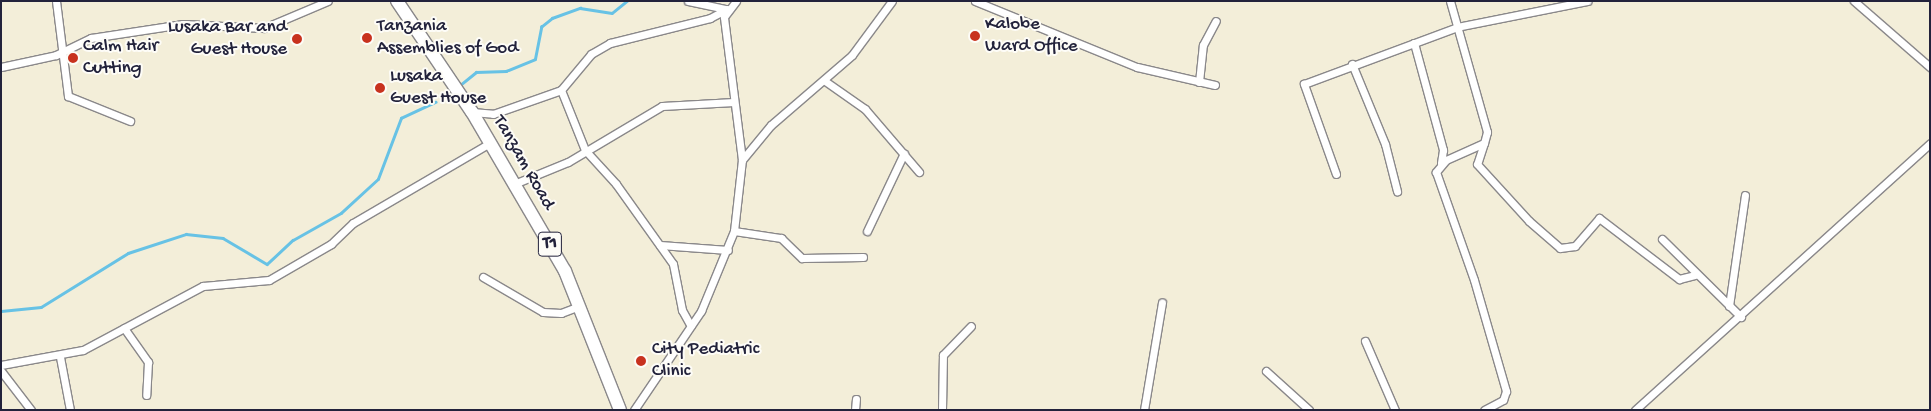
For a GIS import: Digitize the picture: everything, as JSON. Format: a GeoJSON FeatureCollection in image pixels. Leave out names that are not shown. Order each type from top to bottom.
{"type":"FeatureCollection","features":[{"type":"Feature","properties":{"kind":"highway","name":"Tanzam Road"},"geometry":{"type":"LineString","coordinates":[[397,1],[472,112],[488,144],[565,271],[620,410]]}},
{"type":"Feature","properties":{"kind":"street"},"geometry":{"type":"LineString","coordinates":[[56,1],[71,99],[130,121]]}},
{"type":"Feature","properties":{"kind":"street"},"geometry":{"type":"LineString","coordinates":[[1,67],[64,50],[91,38],[183,24],[264,28],[328,1]]}},
{"type":"Feature","properties":{"kind":"street"},"geometry":{"type":"LineString","coordinates":[[688,1],[727,9]]}},
{"type":"Feature","properties":{"kind":"street"},"geometry":{"type":"LineString","coordinates":[[472,112],[493,114],[561,90],[591,54],[610,43],[710,18],[727,9],[736,1]]}},
{"type":"Feature","properties":{"kind":"street"},"geometry":{"type":"LineString","coordinates":[[742,160],[771,125],[825,81],[892,1]]}},
{"type":"Feature","properties":{"kind":"street"},"geometry":{"type":"LineString","coordinates":[[976,1],[1137,67],[1215,85]]}},
{"type":"Feature","properties":{"kind":"street"},"geometry":{"type":"LineString","coordinates":[[1450,1],[1483,115],[1484,143],[1477,164],[1529,221],[1560,248],[1575,246],[1598,218],[1679,279],[1695,275]]}},
{"type":"Feature","properties":{"kind":"street"},"geometry":{"type":"LineString","coordinates":[[1336,174],[1304,84],[1352,64],[1457,27],[1586,1]]}},
{"type":"Feature","properties":{"kind":"street"},"geometry":{"type":"LineString","coordinates":[[1860,3],[1930,66]]}},
{"type":"Feature","properties":{"kind":"street"},"geometry":{"type":"LineString","coordinates":[[634,410],[691,326],[728,250],[734,231],[742,160],[734,102],[727,9]]}},
{"type":"Feature","properties":{"kind":"street"},"geometry":{"type":"LineString","coordinates":[[1199,82],[1203,45],[1216,20]]}},
{"type":"Feature","properties":{"kind":"street"},"geometry":{"type":"LineString","coordinates":[[1414,43],[1443,150],[1437,179],[1474,280],[1506,391],[1503,400],[1484,410]]}},
{"type":"Feature","properties":{"kind":"street"},"geometry":{"type":"LineString","coordinates":[[1352,64],[1385,144],[1397,191]]}},
{"type":"Feature","properties":{"kind":"street"},"geometry":{"type":"LineString","coordinates":[[825,81],[865,109],[919,172]]}},
{"type":"Feature","properties":{"kind":"street"},"geometry":{"type":"LineString","coordinates":[[561,90],[585,150],[616,184],[660,245],[679,276],[682,310],[691,326]]}},
{"type":"Feature","properties":{"kind":"street"},"geometry":{"type":"LineString","coordinates":[[514,184],[585,150],[662,106],[734,102]]}},
{"type":"Feature","properties":{"kind":"street"},"geometry":{"type":"LineString","coordinates":[[1441,164],[1484,143]]}},
{"type":"Feature","properties":{"kind":"street"},"geometry":{"type":"LineString","coordinates":[[1635,410],[1741,317],[1930,143]]}},
{"type":"Feature","properties":{"kind":"street"},"geometry":{"type":"LineString","coordinates":[[1,365],[60,356],[99,343],[203,286],[269,280],[331,244],[353,223],[488,144]]}},
{"type":"Feature","properties":{"kind":"street"},"geometry":{"type":"LineString","coordinates":[[867,232],[904,153]]}},
{"type":"Feature","properties":{"kind":"street"},"geometry":{"type":"LineString","coordinates":[[1729,306],[1745,195]]}},
{"type":"Feature","properties":{"kind":"street"},"geometry":{"type":"LineString","coordinates":[[734,231],[781,238],[802,258],[863,257]]}},
{"type":"Feature","properties":{"kind":"street"},"geometry":{"type":"LineString","coordinates":[[1662,239],[1695,275],[1741,317]]}},
{"type":"Feature","properties":{"kind":"street"},"geometry":{"type":"LineString","coordinates":[[660,245],[728,250]]}},
{"type":"Feature","properties":{"kind":"street"},"geometry":{"type":"LineString","coordinates":[[483,277],[543,312],[561,313],[579,306]]}},
{"type":"Feature","properties":{"kind":"street"},"geometry":{"type":"LineString","coordinates":[[1144,410],[1162,302]]}},
{"type":"Feature","properties":{"kind":"street"},"geometry":{"type":"LineString","coordinates":[[942,410],[943,355],[971,326]]}},
{"type":"Feature","properties":{"kind":"street"},"geometry":{"type":"LineString","coordinates":[[124,328],[148,362],[146,395]]}},
{"type":"Feature","properties":{"kind":"street"},"geometry":{"type":"LineString","coordinates":[[1365,341],[1395,410]]}},
{"type":"Feature","properties":{"kind":"street"},"geometry":{"type":"LineString","coordinates":[[60,356],[70,410]]}},
{"type":"Feature","properties":{"kind":"street"},"geometry":{"type":"LineString","coordinates":[[1266,370],[1309,410]]}},
{"type":"Feature","properties":{"kind":"street"},"geometry":{"type":"LineString","coordinates":[[1,371],[31,410]]}},
{"type":"Feature","properties":{"kind":"street"},"geometry":{"type":"LineString","coordinates":[[855,410],[856,399]]}},
{"type":"Feature","properties":{"kind":"waterway"},"geometry":{"type":"LineString","coordinates":[[459,86],[476,72],[506,71],[535,59],[541,27],[552,18],[580,8],[612,13],[627,1]]}},
{"type":"Feature","properties":{"kind":"waterway"},"geometry":{"type":"LineString","coordinates":[[1,311],[41,307],[128,253],[186,234],[223,238],[267,264],[293,240],[341,213],[378,179],[401,118],[435,102]]}},
{"type":"Feature","properties":{"kind":"place","name":"Kalobe Ward Office"},"geometry":{"type":"Point","coordinates":[975,36]}},
{"type":"Feature","properties":{"kind":"place","name":"Tanzania Assemblies of God"},"geometry":{"type":"Point","coordinates":[367,38]}},
{"type":"Feature","properties":{"kind":"place","name":"Lusaka Bar and Guest House"},"geometry":{"type":"Point","coordinates":[297,39]}},
{"type":"Feature","properties":{"kind":"place","name":"Calm Hair Cutting"},"geometry":{"type":"Point","coordinates":[73,58]}},
{"type":"Feature","properties":{"kind":"place","name":"Lusaka Guest House"},"geometry":{"type":"Point","coordinates":[380,88]}},
{"type":"Feature","properties":{"kind":"place","name":"City Pediatric Clinic"},"geometry":{"type":"Point","coordinates":[641,361]}}]}
